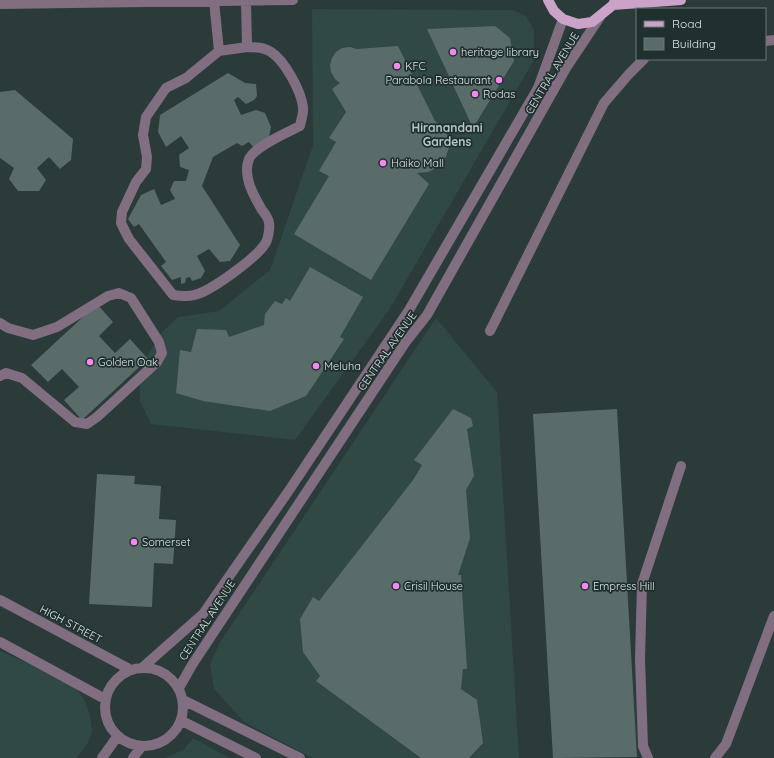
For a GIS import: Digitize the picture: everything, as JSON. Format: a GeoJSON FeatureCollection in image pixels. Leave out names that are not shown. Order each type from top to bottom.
{"type":"FeatureCollection","features":[{"type":"Feature","properties":{"kind":"main road"},"geometry":{"type":"LineString","coordinates":[[548,0],[554,11],[563,19],[578,24],[592,22],[600,17],[614,2],[681,0]]}},
{"type":"Feature","properties":{"kind":"street"},"geometry":{"type":"LineString","coordinates":[[247,47],[252,0]]}},
{"type":"Feature","properties":{"kind":"street"},"geometry":{"type":"LineString","coordinates":[[0,4],[293,0]]}},
{"type":"Feature","properties":{"kind":"street"},"geometry":{"type":"LineString","coordinates":[[214,1],[219,51]]}},
{"type":"Feature","properties":{"kind":"street","name":"CENTRAL AVENUE"},"geometry":{"type":"LineString","coordinates":[[179,688],[192,665],[405,343],[427,315],[566,68],[600,17]]}},
{"type":"Feature","properties":{"kind":"street","name":"CENTRAL AVENUE"},"geometry":{"type":"LineString","coordinates":[[143,667],[203,614],[290,490],[409,310],[538,88],[563,19]]}},
{"type":"Feature","properties":{"kind":"street"},"geometry":{"type":"LineString","coordinates":[[247,47],[259,47],[271,52],[288,70],[304,109],[300,126],[275,138],[255,151],[249,159],[247,173],[252,194],[270,222],[266,243],[249,260],[207,290],[195,296],[173,295],[129,239],[120,223],[122,212],[136,182],[146,168],[147,157],[143,135],[146,117],[166,88],[186,78],[219,51],[247,47]]}},
{"type":"Feature","properties":{"kind":"street"},"geometry":{"type":"LineString","coordinates":[[490,330],[604,103],[643,60]]}},
{"type":"Feature","properties":{"kind":"street"},"geometry":{"type":"LineString","coordinates":[[522,114],[538,119]]}},
{"type":"Feature","properties":{"kind":"street"},"geometry":{"type":"LineString","coordinates":[[433,268],[449,275]]}},
{"type":"Feature","properties":{"kind":"street"},"geometry":{"type":"LineString","coordinates":[[0,323],[8,328],[33,335],[56,327],[108,296],[119,293],[131,298],[159,342],[162,353],[157,362],[97,417],[87,424],[75,422],[22,378],[6,373],[0,376]]}},
{"type":"Feature","properties":{"kind":"street"},"geometry":{"type":"LineString","coordinates":[[648,758],[643,746],[640,659],[642,584],[681,466]]}},
{"type":"Feature","properties":{"kind":"street"},"geometry":{"type":"LineString","coordinates":[[290,490],[304,496]]}},
{"type":"Feature","properties":{"kind":"street","name":"HIGH STREET"},"geometry":{"type":"LineString","coordinates":[[0,600],[131,670]]}},
{"type":"Feature","properties":{"kind":"street"},"geometry":{"type":"LineString","coordinates":[[714,758],[726,744],[774,616]]}},
{"type":"Feature","properties":{"kind":"street"},"geometry":{"type":"LineString","coordinates":[[0,642],[105,699]]}},
{"type":"Feature","properties":{"kind":"street"},"geometry":{"type":"LineString","coordinates":[[143,667],[154,668],[164,672],[173,679],[179,688],[184,704],[182,721],[172,735],[158,744],[141,747],[117,737],[106,720],[105,699],[114,681],[131,670],[143,667]]}},
{"type":"Feature","properties":{"kind":"street"},"geometry":{"type":"LineString","coordinates":[[183,700],[300,758]]}},
{"type":"Feature","properties":{"kind":"street"},"geometry":{"type":"LineString","coordinates":[[182,721],[256,758]]}},
{"type":"Feature","properties":{"kind":"street"},"geometry":{"type":"LineString","coordinates":[[102,758],[117,737]]}},
{"type":"Feature","properties":{"kind":"street"},"geometry":{"type":"LineString","coordinates":[[133,758],[141,747]]}},
{"type":"Feature","properties":{"kind":"shaded area"},"geometry":{"type":"Polygon","coordinates":[[[312,9],[513,10],[526,16],[534,30],[534,60],[389,310],[295,440],[151,424],[140,401],[140,381],[147,356],[162,332],[178,317],[219,311],[270,270],[313,145],[312,9]]]}},
{"type":"Feature","properties":{"kind":"shaded area"},"geometry":{"type":"Polygon","coordinates":[[[436,318],[497,392],[519,758],[312,758],[244,722],[214,689],[210,664],[219,644],[436,318]]]}},
{"type":"Feature","properties":{"kind":"shaded area"},"geometry":{"type":"Polygon","coordinates":[[[0,651],[64,679],[76,688],[85,701],[90,715],[92,731],[88,743],[76,758],[0,758],[0,651]]]}},
{"type":"Feature","properties":{"kind":"shaded area"},"geometry":{"type":"Polygon","coordinates":[[[193,738],[229,758],[166,758],[184,749],[193,738]]]}},
{"type":"Feature","properties":{"kind":"building","name":"Rodas"},"geometry":{"type":"Polygon","coordinates":[[[495,26],[510,38],[514,61],[473,128],[427,29],[495,26]]]}},
{"type":"Feature","properties":{"kind":"building","name":"Haiko Mall"},"geometry":{"type":"Polygon","coordinates":[[[398,46],[435,121],[443,127],[448,137],[449,148],[445,159],[438,167],[428,172],[417,173],[429,184],[371,280],[294,234],[329,176],[319,171],[336,142],[329,138],[346,112],[332,89],[340,83],[335,79],[331,72],[330,65],[332,58],[336,52],[342,48],[350,47],[357,49],[398,46]]]}},
{"type":"Feature","properties":{"kind":"building"},"geometry":{"type":"Polygon","coordinates":[[[228,73],[245,83],[256,84],[257,96],[254,100],[246,104],[238,97],[234,100],[241,115],[256,110],[265,113],[271,127],[269,137],[254,148],[249,142],[242,146],[237,143],[213,157],[202,186],[240,245],[230,261],[220,262],[209,249],[197,256],[205,271],[201,278],[192,281],[190,277],[186,278],[185,283],[181,284],[181,277],[172,280],[161,266],[166,262],[139,224],[134,227],[128,219],[141,195],[154,189],[161,205],[175,199],[170,190],[174,181],[186,181],[189,170],[180,167],[179,155],[189,148],[181,136],[166,147],[158,132],[160,115],[228,73]]]}},
{"type":"Feature","properties":{"kind":"building"},"geometry":{"type":"Polygon","coordinates":[[[15,90],[73,139],[71,160],[60,169],[49,157],[37,168],[46,180],[39,191],[18,191],[9,179],[14,168],[0,158],[0,92],[15,90]]]}},
{"type":"Feature","properties":{"kind":"building","name":"Meluha"},"geometry":{"type":"Polygon","coordinates":[[[310,267],[363,297],[340,337],[344,339],[306,396],[270,411],[203,401],[176,393],[180,350],[191,352],[197,329],[226,330],[229,337],[264,325],[265,314],[275,301],[282,304],[286,298],[290,301],[310,267]]]}},
{"type":"Feature","properties":{"kind":"building","name":"Golden Oak"},"geometry":{"type":"Polygon","coordinates":[[[97,304],[113,322],[99,336],[115,353],[130,339],[148,359],[82,420],[64,400],[79,387],[62,369],[48,382],[31,365],[97,304]]]}},
{"type":"Feature","properties":{"kind":"building","name":"Crisil House"},"geometry":{"type":"Polygon","coordinates":[[[453,409],[471,418],[473,426],[467,429],[474,476],[466,490],[470,538],[458,575],[461,575],[467,669],[463,669],[461,689],[477,700],[483,743],[469,758],[421,758],[316,681],[320,676],[303,652],[300,619],[313,597],[319,601],[413,480],[422,465],[414,460],[453,409]]]}},
{"type":"Feature","properties":{"kind":"building"},"geometry":{"type":"Polygon","coordinates":[[[617,409],[637,757],[553,758],[533,414],[617,409]]]}},
{"type":"Feature","properties":{"kind":"building","name":"Somerset"},"geometry":{"type":"Polygon","coordinates":[[[97,474],[135,476],[134,484],[161,486],[159,519],[176,520],[173,564],[154,563],[152,607],[89,604],[97,474]]]}},
{"type":"Feature","properties":{"kind":"place","name":"heritage library"},"geometry":{"type":"Point","coordinates":[453,52]}},
{"type":"Feature","properties":{"kind":"place","name":"KFC"},"geometry":{"type":"Point","coordinates":[397,66]}},
{"type":"Feature","properties":{"kind":"place","name":"Parabola Restaurant"},"geometry":{"type":"Point","coordinates":[499,80]}},
{"type":"Feature","properties":{"kind":"place","name":"Rodas"},"geometry":{"type":"Point","coordinates":[475,94]}},
{"type":"Feature","properties":{"kind":"place","name":"Haiko Mall"},"geometry":{"type":"Point","coordinates":[383,163]}},
{"type":"Feature","properties":{"kind":"place","name":"Golden Oak"},"geometry":{"type":"Point","coordinates":[90,362]}},
{"type":"Feature","properties":{"kind":"place","name":"Meluha"},"geometry":{"type":"Point","coordinates":[316,366]}},
{"type":"Feature","properties":{"kind":"place","name":"Somerset"},"geometry":{"type":"Point","coordinates":[134,542]}},
{"type":"Feature","properties":{"kind":"place","name":"Crisil House"},"geometry":{"type":"Point","coordinates":[396,586]}},
{"type":"Feature","properties":{"kind":"place","name":"Empress Hill"},"geometry":{"type":"Point","coordinates":[585,586]}},
{"type":"Feature","properties":{"kind":"district","name":"Hiranandani Gardens"},"geometry":{"type":"Point","coordinates":[447,134]}}]}
